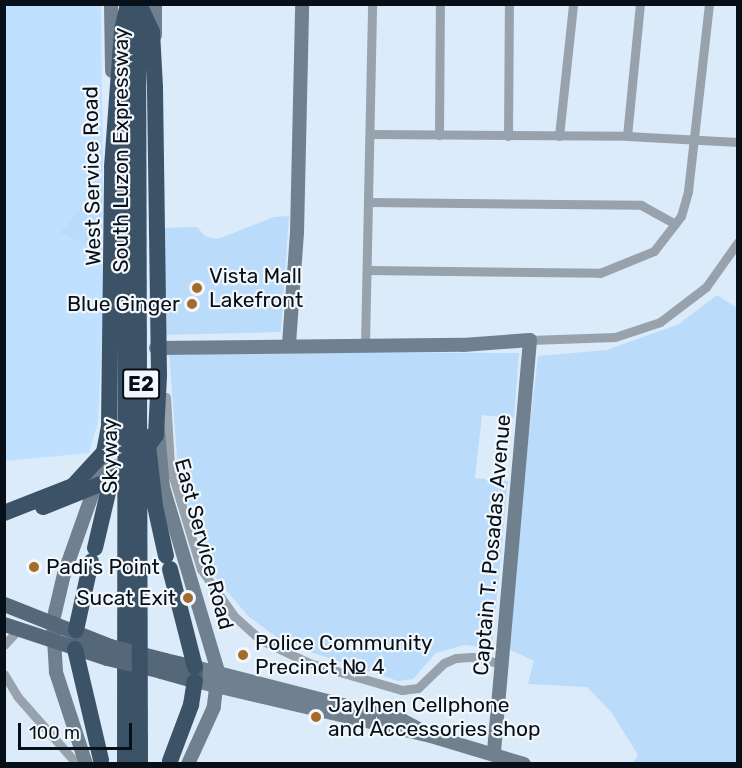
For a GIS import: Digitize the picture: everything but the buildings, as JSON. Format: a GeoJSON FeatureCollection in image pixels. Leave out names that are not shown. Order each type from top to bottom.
{"type":"FeatureCollection","features":[{"type":"Feature","properties":{"kind":"highway","name":"South Luzon Expressway"},"geometry":{"type":"LineString","coordinates":[[125,764],[124,386],[128,4]]}},
{"type":"Feature","properties":{"kind":"highway"},"geometry":{"type":"LineString","coordinates":[[4,513],[73,486],[95,465],[107,440],[111,167],[122,30],[128,4]]}},
{"type":"Feature","properties":{"kind":"highway","name":"Skyway"},"geometry":{"type":"LineString","coordinates":[[128,4],[132,764]]}},
{"type":"Feature","properties":{"kind":"highway","name":"South Luzon Expressway"},"geometry":{"type":"LineString","coordinates":[[140,4],[146,428],[146,764]]}},
{"type":"Feature","properties":{"kind":"highway"},"geometry":{"type":"LineString","coordinates":[[4,523],[128,473],[152,445],[156,435],[159,375],[152,32],[140,4]]}},
{"type":"Feature","properties":{"kind":"highway","name":"Skyway"},"geometry":{"type":"LineString","coordinates":[[140,4],[140,764]]}},
{"type":"Feature","properties":{"kind":"highway"},"geometry":{"type":"LineString","coordinates":[[76,630],[118,450],[124,386]]}},
{"type":"Feature","properties":{"kind":"highway"},"geometry":{"type":"LineString","coordinates":[[146,428],[155,506],[195,674],[170,761]]}},
{"type":"Feature","properties":{"kind":"highway"},"geometry":{"type":"LineString","coordinates":[[75,649],[93,762]]}},
{"type":"Feature","properties":{"kind":"main road","name":"West Service Road"},"geometry":{"type":"LineString","coordinates":[[93,762],[62,698],[52,642],[53,621],[64,574],[106,460],[114,418],[111,4]]}},
{"type":"Feature","properties":{"kind":"main road","name":"East Service Road"},"geometry":{"type":"LineString","coordinates":[[155,4],[152,254],[160,345],[156,365],[159,467],[181,554],[218,672],[219,687],[210,717],[188,764]]}},
{"type":"Feature","properties":{"kind":"main road"},"geometry":{"type":"LineString","coordinates":[[289,340],[297,233],[302,4]]}},
{"type":"Feature","properties":{"kind":"main road"},"geometry":{"type":"LineString","coordinates":[[160,345],[289,340],[478,342],[528,340]]}},
{"type":"Feature","properties":{"kind":"main road","name":"Captain T. Posadas Avenue"},"geometry":{"type":"LineString","coordinates":[[493,753],[528,340]]}},
{"type":"Feature","properties":{"kind":"main road"},"geometry":{"type":"LineString","coordinates":[[4,604],[76,630],[108,652]]}},
{"type":"Feature","properties":{"kind":"main road"},"geometry":{"type":"LineString","coordinates":[[20,629],[27,612]]}},
{"type":"Feature","properties":{"kind":"main road"},"geometry":{"type":"LineString","coordinates":[[4,624],[75,649],[108,652],[195,674],[219,687],[431,736],[524,764]]}},
{"type":"Feature","properties":{"kind":"main road"},"geometry":{"type":"LineString","coordinates":[[75,649],[76,630]]}},
{"type":"Feature","properties":{"kind":"main road"},"geometry":{"type":"LineString","coordinates":[[195,674],[218,672],[402,720],[431,736]]}},
{"type":"Feature","properties":{"kind":"street"},"geometry":{"type":"LineString","coordinates":[[365,340],[372,4]]}},
{"type":"Feature","properties":{"kind":"street"},"geometry":{"type":"LineString","coordinates":[[438,135],[440,4]]}},
{"type":"Feature","properties":{"kind":"street"},"geometry":{"type":"LineString","coordinates":[[508,136],[509,4]]}},
{"type":"Feature","properties":{"kind":"street"},"geometry":{"type":"LineString","coordinates":[[559,136],[573,4]]}},
{"type":"Feature","properties":{"kind":"street"},"geometry":{"type":"LineString","coordinates":[[627,136],[640,4]]}},
{"type":"Feature","properties":{"kind":"street"},"geometry":{"type":"LineString","coordinates":[[367,270],[600,273],[654,251],[675,225],[688,191],[710,4]]}},
{"type":"Feature","properties":{"kind":"street"},"geometry":{"type":"LineString","coordinates":[[370,134],[627,136],[738,142]]}},
{"type":"Feature","properties":{"kind":"street"},"geometry":{"type":"LineString","coordinates":[[369,202],[641,206],[655,210],[675,225]]}},
{"type":"Feature","properties":{"kind":"street"},"geometry":{"type":"LineString","coordinates":[[528,340],[615,337],[660,322],[691,302],[736,248]]}},
{"type":"Feature","properties":{"kind":"street"},"geometry":{"type":"LineString","coordinates":[[160,345],[166,432],[175,484],[201,569],[234,616],[261,640],[291,656],[402,690],[418,688],[444,663],[456,658],[472,657],[500,664]]}},
{"type":"Feature","properties":{"kind":"street"},"geometry":{"type":"LineString","coordinates":[[4,645],[20,629]]}},
{"type":"Feature","properties":{"kind":"street"},"geometry":{"type":"LineString","coordinates":[[4,674],[17,696],[77,764]]}},
{"type":"Feature","properties":{"kind":"shaded area"},"geometry":{"type":"Polygon","coordinates":[[[4,5],[101,5],[103,182],[61,233],[102,251],[103,312],[98,422],[89,453],[5,461],[4,5]]]}},
{"type":"Feature","properties":{"kind":"shaded area"},"geometry":{"type":"Polygon","coordinates":[[[103,182],[102,251],[60,233],[103,182]]]}},
{"type":"Feature","properties":{"kind":"shaded area"},"geometry":{"type":"Polygon","coordinates":[[[289,216],[281,332],[161,335],[162,228],[197,227],[205,236],[218,239],[274,217],[289,216]]]}},
{"type":"Feature","properties":{"kind":"shaded area"},"geometry":{"type":"Polygon","coordinates":[[[717,295],[737,308],[737,763],[633,763],[638,755],[612,713],[587,687],[528,684],[534,661],[504,647],[538,356],[607,350],[679,324],[717,295]]]}},
{"type":"Feature","properties":{"kind":"shaded area"},"geometry":{"type":"Polygon","coordinates":[[[169,352],[519,353],[514,418],[482,415],[475,478],[508,481],[492,648],[464,645],[436,653],[413,679],[398,681],[286,644],[248,616],[215,577],[179,483],[169,352]]]}},
{"type":"Feature","properties":{"kind":"place","name":"Vista Mall Lakefront"},"geometry":{"type":"Point","coordinates":[197,288]}},
{"type":"Feature","properties":{"kind":"place","name":"Blue Ginger"},"geometry":{"type":"Point","coordinates":[192,304]}},
{"type":"Feature","properties":{"kind":"place","name":"Padi's Point"},"geometry":{"type":"Point","coordinates":[34,567]}},
{"type":"Feature","properties":{"kind":"place","name":"Sucat Exit"},"geometry":{"type":"Point","coordinates":[188,598]}},
{"type":"Feature","properties":{"kind":"place","name":"Police Community Precinct № 4"},"geometry":{"type":"Point","coordinates":[243,655]}},
{"type":"Feature","properties":{"kind":"place","name":"Jaylhen Cellphone and Accessories shop"},"geometry":{"type":"Point","coordinates":[316,717]}}]}
